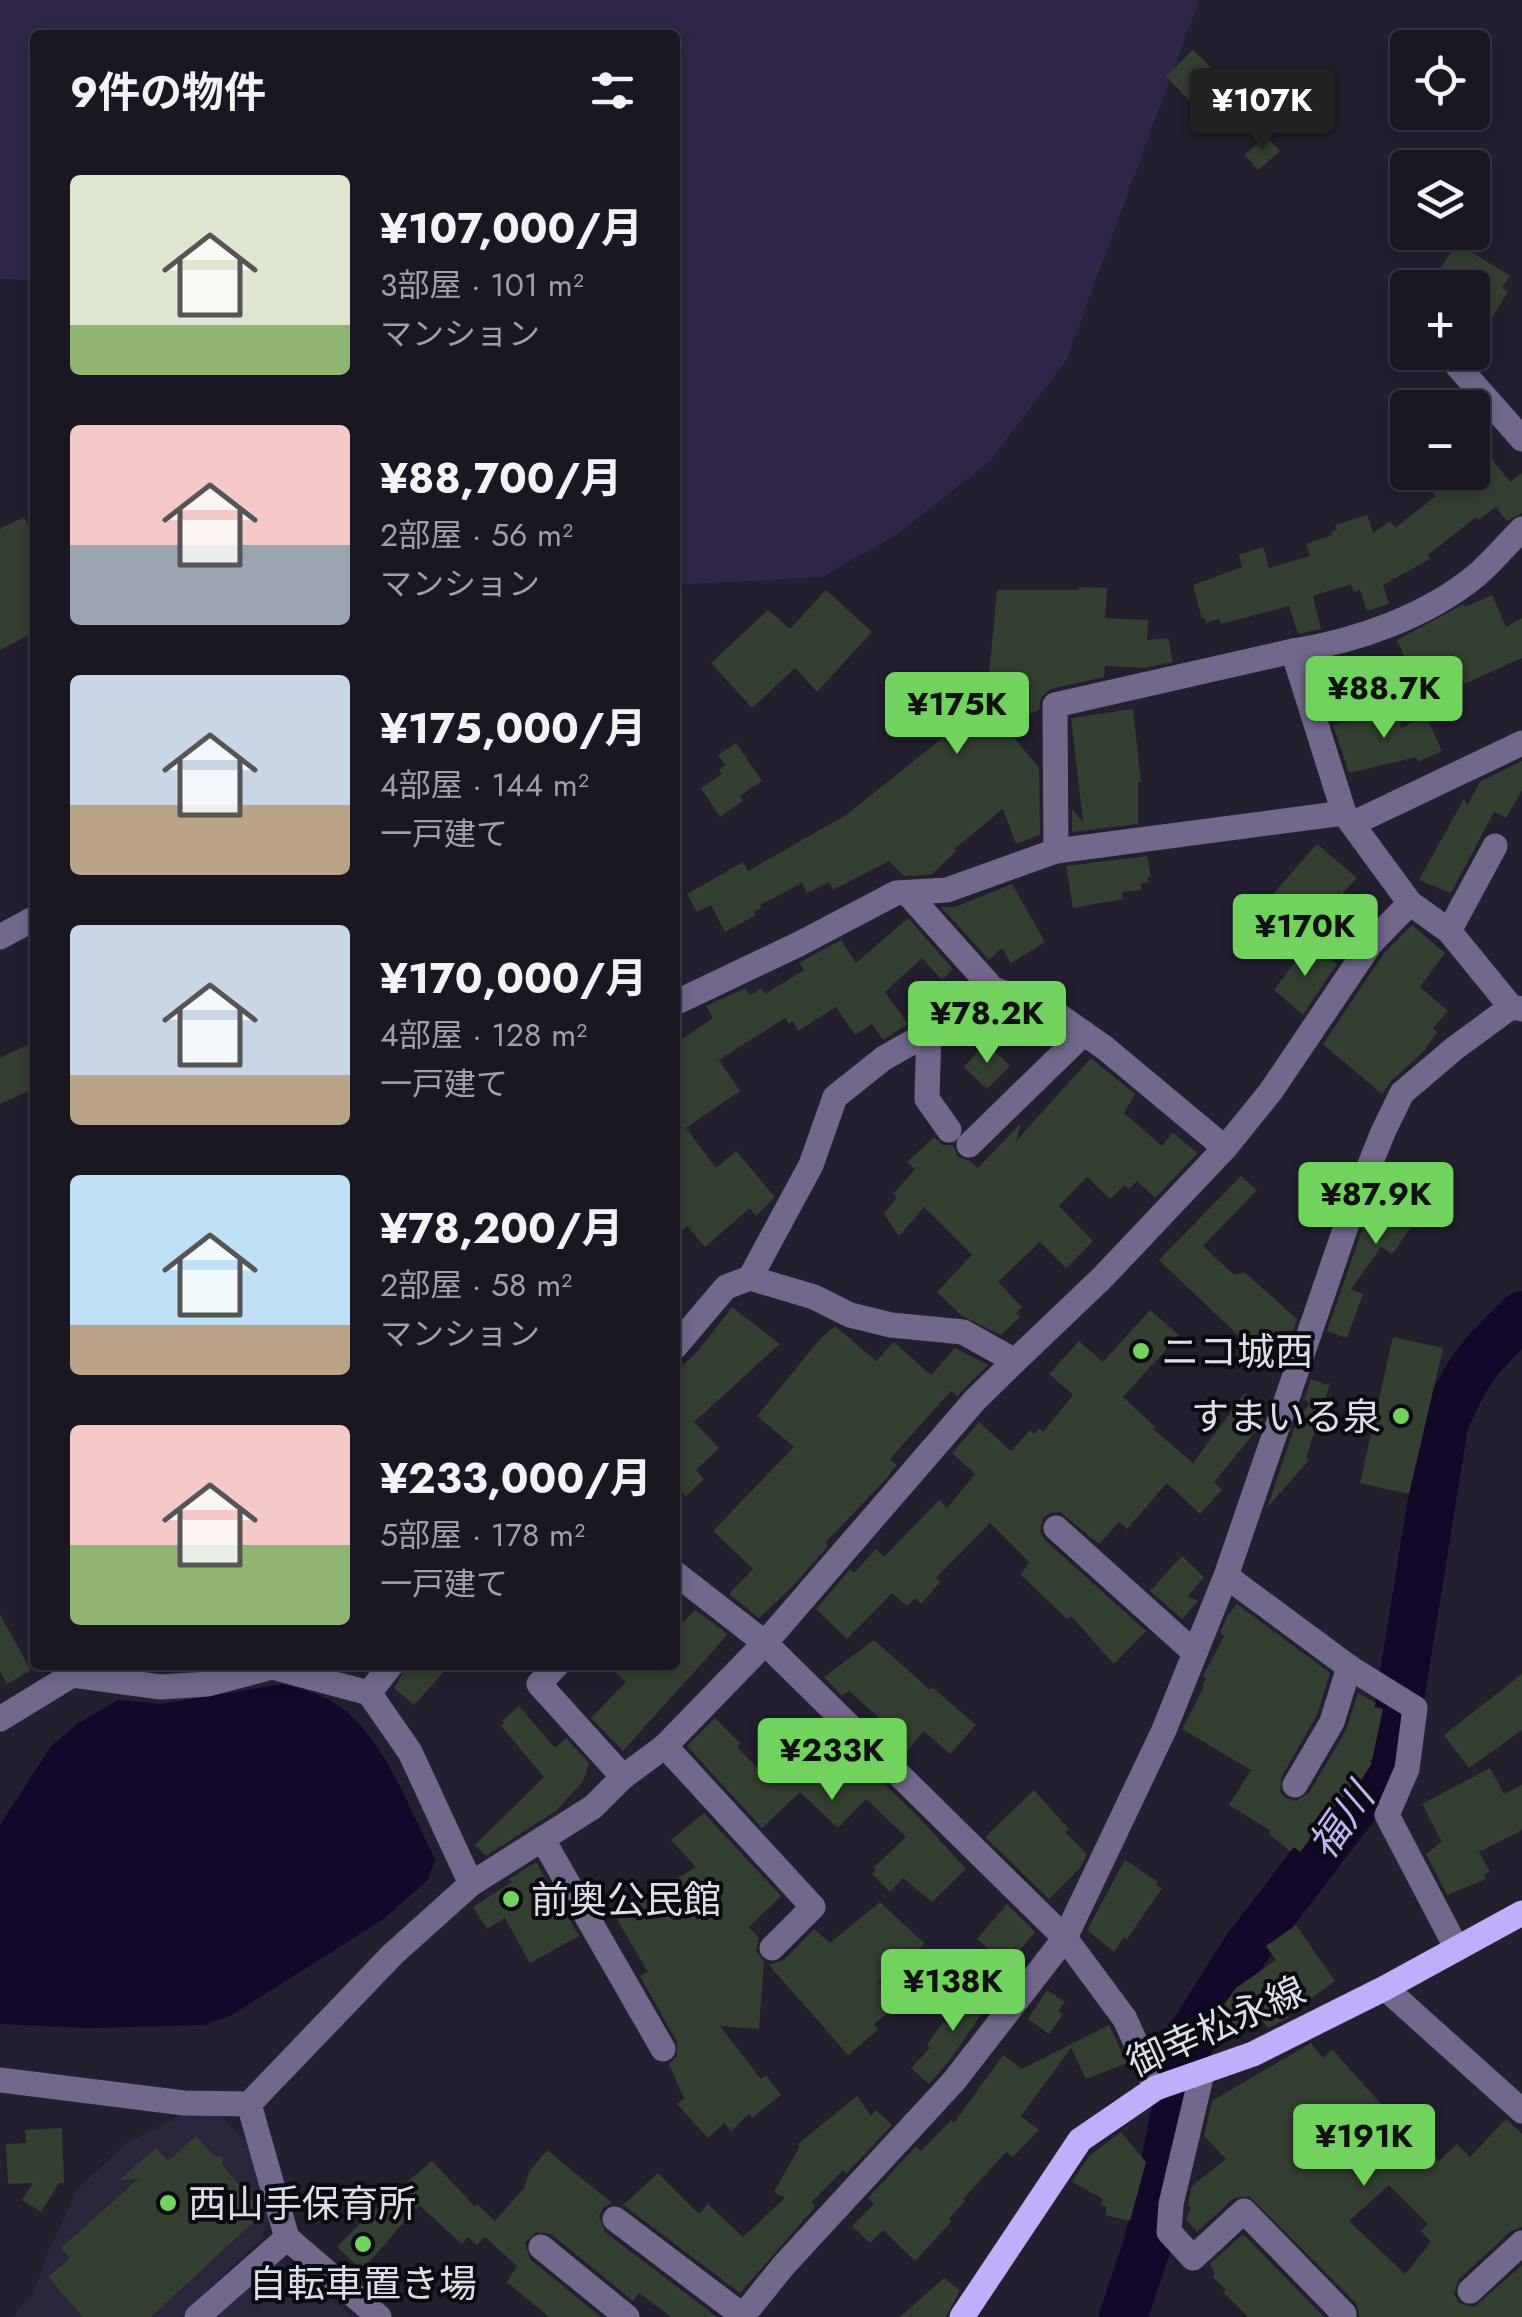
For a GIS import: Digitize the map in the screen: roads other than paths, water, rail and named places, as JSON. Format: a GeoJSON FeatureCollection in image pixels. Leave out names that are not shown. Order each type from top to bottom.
{"type":"FeatureCollection","features":[{"type":"Feature","properties":{"kind":"main road","name":"御幸松永線"},"geometry":{"type":"LineString","coordinates":[[962,2317],[1080,2140],[1164,2085],[1253,2054],[1522,1913]]}},
{"type":"Feature","properties":{"kind":"street"},"geometry":{"type":"LineString","coordinates":[[1461,370],[1522,439]]}},
{"type":"Feature","properties":{"kind":"street"},"geometry":{"type":"LineString","coordinates":[[1056,850],[1055,706],[1293,651],[1330,646],[1421,612],[1478,574],[1522,529]]}},
{"type":"Feature","properties":{"kind":"street"},"geometry":{"type":"LineString","coordinates":[[615,2219],[743,2316],[954,2081],[1065,1938],[1164,1730],[1195,1654],[1226,1576],[1350,1212],[1402,1093],[1455,1048],[1516,1008],[1448,931],[1410,904],[1349,818],[1293,651]]}},
{"type":"Feature","properties":{"kind":"street"},"geometry":{"type":"LineString","coordinates":[[680,999],[800,944],[896,893],[947,890],[1056,850],[1349,818],[1522,743]]}},
{"type":"Feature","properties":{"kind":"street"},"geometry":{"type":"LineString","coordinates":[[1448,931],[1494,846]]}},
{"type":"Feature","properties":{"kind":"street"},"geometry":{"type":"LineString","coordinates":[[908,894],[993,990],[1045,1006],[1225,1148]]}},
{"type":"Feature","properties":{"kind":"street"},"geometry":{"type":"LineString","coordinates":[[0,2080],[184,2103],[250,2104],[393,1954],[471,1884],[593,1807],[623,1777],[665,1746],[765,1643],[974,1400],[1102,1278],[1225,1148],[1271,1091],[1371,943],[1410,904]]}},
{"type":"Feature","properties":{"kind":"street"},"geometry":{"type":"LineString","coordinates":[[1,934],[30,920]]}},
{"type":"Feature","properties":{"kind":"street"},"geometry":{"type":"LineString","coordinates":[[750,1278],[811,1165],[836,1097],[928,1028],[993,990]]}},
{"type":"Feature","properties":{"kind":"street"},"geometry":{"type":"LineString","coordinates":[[928,1028],[928,1099],[959,1138],[1084,1033]]}},
{"type":"Feature","properties":{"kind":"street"},"geometry":{"type":"LineString","coordinates":[[680,1341],[726,1286],[750,1278],[814,1297],[850,1315],[963,1332],[1014,1361]]}},
{"type":"Feature","properties":{"kind":"street"},"geometry":{"type":"LineString","coordinates":[[1056,1528],[1195,1654]]}},
{"type":"Feature","properties":{"kind":"street"},"geometry":{"type":"LineString","coordinates":[[1226,1576],[1349,1667],[1415,1708],[1407,1769],[1387,1815],[1456,1947]]}},
{"type":"Feature","properties":{"kind":"street"},"geometry":{"type":"LineString","coordinates":[[680,1577],[765,1643],[1065,1938],[1125,2018],[1164,2085]]}},
{"type":"Feature","properties":{"kind":"street"},"geometry":{"type":"LineString","coordinates":[[1295,1785],[1332,1722],[1349,1667]]}},
{"type":"Feature","properties":{"kind":"street"},"geometry":{"type":"LineString","coordinates":[[0,1719],[72,1675],[161,1687],[208,1684],[261,1670]]}},
{"type":"Feature","properties":{"kind":"street"},"geometry":{"type":"LineString","coordinates":[[283,1670],[369,1693],[410,1752],[471,1884]]}},
{"type":"Feature","properties":{"kind":"street"},"geometry":{"type":"LineString","coordinates":[[369,1693],[387,1670]]}},
{"type":"Feature","properties":{"kind":"street"},"geometry":{"type":"LineString","coordinates":[[553,1670],[540,1684],[623,1777]]}},
{"type":"Feature","properties":{"kind":"street"},"geometry":{"type":"LineString","coordinates":[[665,1746],[813,1908],[772,1948]]}},
{"type":"Feature","properties":{"kind":"street"},"geometry":{"type":"LineString","coordinates":[[543,1840],[662,2050]]}},
{"type":"Feature","properties":{"kind":"street"},"geometry":{"type":"LineString","coordinates":[[1385,1988],[1522,2111]]}},
{"type":"Feature","properties":{"kind":"street"},"geometry":{"type":"LineString","coordinates":[[1202,2073],[1168,2232],[1193,2258],[1244,2211],[1344,2314]]}},
{"type":"Feature","properties":{"kind":"street"},"geometry":{"type":"LineString","coordinates":[[250,2104],[287,2238],[379,2317]]}},
{"type":"Feature","properties":{"kind":"street"},"geometry":{"type":"LineString","coordinates":[[197,2317],[287,2238]]}},
{"type":"Feature","properties":{"kind":"street"},"geometry":{"type":"LineString","coordinates":[[1470,2291],[1522,2243]]}},
{"type":"Feature","properties":{"kind":"street"},"geometry":{"type":"LineString","coordinates":[[541,2248],[627,2317]]}},
{"type":"Feature","properties":{"kind":"waterway","name":"福川"},"geometry":{"type":"LineString","coordinates":[[1123,2317],[1148,2243],[1191,2036],[1246,1949],[1375,1780],[1392,1749],[1444,1425],[1475,1365],[1522,1315]]}},
{"type":"Feature","properties":{"kind":"place","name":"ニコ城西"},"geometry":{"type":"Point","coordinates":[1141,1351]}},
{"type":"Feature","properties":{"kind":"place","name":"すまいる泉"},"geometry":{"type":"Point","coordinates":[1401,1416]}},
{"type":"Feature","properties":{"kind":"place","name":"前奥公民館"},"geometry":{"type":"Point","coordinates":[511,1899]}},
{"type":"Feature","properties":{"kind":"place","name":"西山手保育所"},"geometry":{"type":"Point","coordinates":[168,2203]}},
{"type":"Feature","properties":{"kind":"place","name":"自転車置き場"},"geometry":{"type":"Point","coordinates":[363,2244]}}]}
